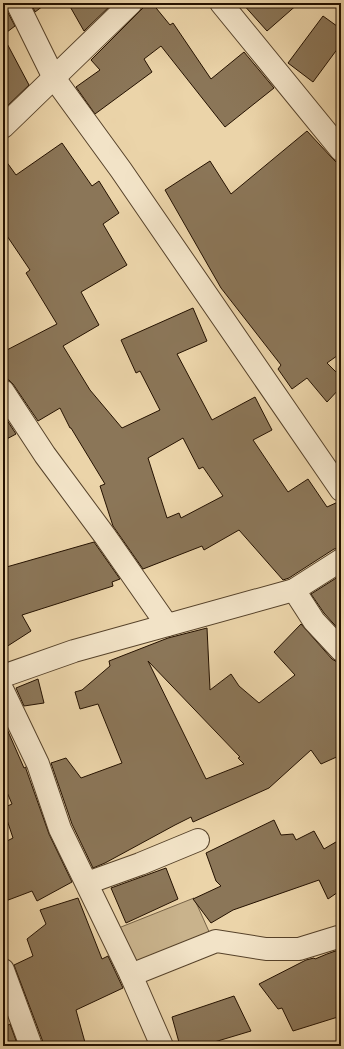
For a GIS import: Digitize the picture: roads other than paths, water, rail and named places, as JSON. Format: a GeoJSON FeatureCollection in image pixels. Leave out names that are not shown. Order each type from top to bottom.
{"type":"FeatureCollection","features":[{"type":"Feature","properties":{"kind":"street"},"geometry":{"type":"LineString","coordinates":[[18,3],[54,78],[121,170],[341,490]]}},
{"type":"Feature","properties":{"kind":"street"},"geometry":{"type":"LineString","coordinates":[[3,127],[131,3]]}},
{"type":"Feature","properties":{"kind":"street"},"geometry":{"type":"LineString","coordinates":[[221,3],[341,150]]}},
{"type":"Feature","properties":{"kind":"street"},"geometry":{"type":"LineString","coordinates":[[3,391],[45,455],[105,536],[167,625]]}},
{"type":"Feature","properties":{"kind":"street"},"geometry":{"type":"LineString","coordinates":[[3,676],[74,651],[294,590],[341,560]]}},
{"type":"Feature","properties":{"kind":"street"},"geometry":{"type":"LineString","coordinates":[[294,590],[314,621],[341,650]]}},
{"type":"Feature","properties":{"kind":"street"},"geometry":{"type":"LineString","coordinates":[[3,691],[38,764],[60,828],[131,975],[162,1046]]}},
{"type":"Feature","properties":{"kind":"street"},"geometry":{"type":"LineString","coordinates":[[87,883],[140,864],[198,840]]}},
{"type":"Feature","properties":{"kind":"street"},"geometry":{"type":"LineString","coordinates":[[131,975],[216,941],[266,949],[298,949],[338,937]]}},
{"type":"Feature","properties":{"kind":"street"},"geometry":{"type":"LineString","coordinates":[[3,970],[31,1046]]}}]}
